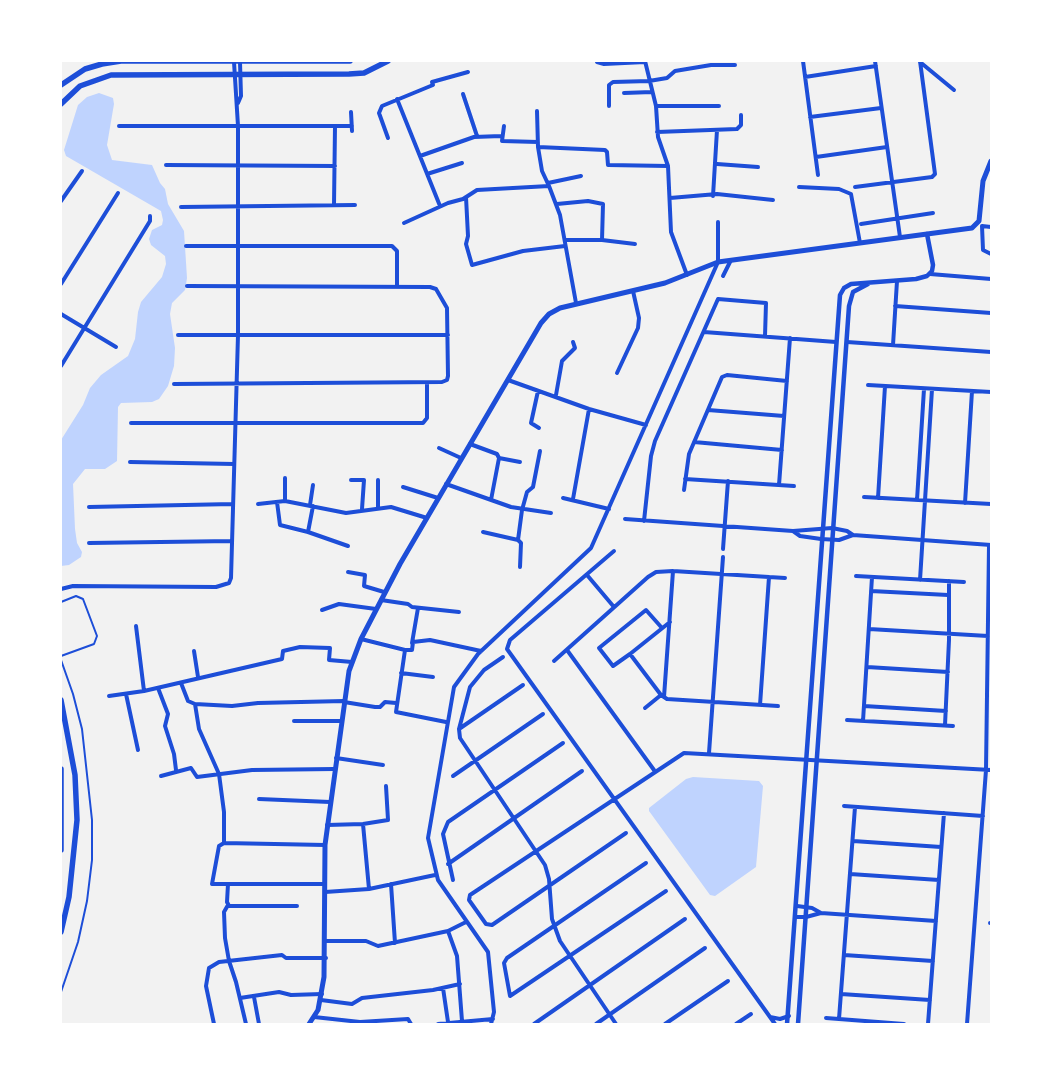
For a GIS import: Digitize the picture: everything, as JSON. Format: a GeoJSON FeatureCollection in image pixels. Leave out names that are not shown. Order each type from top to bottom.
{"type":"FeatureCollection","features":[{"type":"Feature","properties":{"kind":"main road"},"geometry":{"type":"LineString","coordinates":[[61,85],[85,69],[102,64],[121,62],[350,61]]}},
{"type":"Feature","properties":{"kind":"main road"},"geometry":{"type":"LineString","coordinates":[[61,104],[80,86],[111,75],[360,73],[388,61]]}},
{"type":"Feature","properties":{"kind":"main road"},"geometry":{"type":"LineString","coordinates":[[309,1024],[314,1018],[322,994],[326,958],[325,845],[341,721],[352,662],[384,592],[545,318],[560,308],[687,275],[728,260],[860,242],[900,234],[927,234],[968,229],[980,225],[984,174],[991,161]]}},
{"type":"Feature","properties":{"kind":"main road"},"geometry":{"type":"LineString","coordinates":[[61,700],[75,774],[77,820],[69,897],[61,932]]}},
{"type":"Feature","properties":{"kind":"main road"},"geometry":{"type":"LineString","coordinates":[[61,769],[61,850]]}},
{"type":"Feature","properties":{"kind":"street"},"geometry":{"type":"LineString","coordinates":[[803,61],[818,176]]}},
{"type":"Feature","properties":{"kind":"street"},"geometry":{"type":"LineString","coordinates":[[61,589],[73,586],[223,586],[229,584],[232,578],[238,335],[238,103],[241,96],[237,62]]}},
{"type":"Feature","properties":{"kind":"street"},"geometry":{"type":"LineString","coordinates":[[597,62],[604,64],[645,62],[656,106],[657,132],[668,166],[671,232],[687,275]]}},
{"type":"Feature","properties":{"kind":"street"},"geometry":{"type":"LineString","coordinates":[[920,62],[954,90]]}},
{"type":"Feature","properties":{"kind":"street"},"geometry":{"type":"LineString","coordinates":[[855,188],[932,177],[936,171],[920,62]]}},
{"type":"Feature","properties":{"kind":"street"},"geometry":{"type":"LineString","coordinates":[[805,76],[875,64],[900,234]]}},
{"type":"Feature","properties":{"kind":"street"},"geometry":{"type":"LineString","coordinates":[[610,106],[611,82],[649,81],[667,78],[675,71],[711,65],[735,65]]}},
{"type":"Feature","properties":{"kind":"street"},"geometry":{"type":"LineString","coordinates":[[388,138],[379,111],[382,106],[432,85],[432,82],[468,72]]}},
{"type":"Feature","properties":{"kind":"street"},"geometry":{"type":"LineString","coordinates":[[624,93],[652,92]]}},
{"type":"Feature","properties":{"kind":"street"},"geometry":{"type":"LineString","coordinates":[[463,94],[477,136]]}},
{"type":"Feature","properties":{"kind":"street"},"geometry":{"type":"LineString","coordinates":[[397,99],[440,206]]}},
{"type":"Feature","properties":{"kind":"street"},"geometry":{"type":"LineString","coordinates":[[656,106],[719,106]]}},
{"type":"Feature","properties":{"kind":"street"},"geometry":{"type":"LineString","coordinates":[[810,117],[882,108]]}},
{"type":"Feature","properties":{"kind":"street"},"geometry":{"type":"LineString","coordinates":[[537,111],[538,144],[542,171],[557,204],[576,303]]}},
{"type":"Feature","properties":{"kind":"street"},"geometry":{"type":"LineString","coordinates":[[119,126],[335,126],[352,128],[351,112]]}},
{"type":"Feature","properties":{"kind":"street"},"geometry":{"type":"LineString","coordinates":[[657,132],[739,128],[741,115]]}},
{"type":"Feature","properties":{"kind":"street"},"geometry":{"type":"LineString","coordinates":[[334,205],[335,126]]}},
{"type":"Feature","properties":{"kind":"street"},"geometry":{"type":"LineString","coordinates":[[504,126],[501,136],[502,141],[605,150],[608,152],[607,165],[668,166]]}},
{"type":"Feature","properties":{"kind":"street"},"geometry":{"type":"LineString","coordinates":[[713,196],[717,164],[717,130]]}},
{"type":"Feature","properties":{"kind":"street"},"geometry":{"type":"LineString","coordinates":[[420,156],[477,136],[501,136]]}},
{"type":"Feature","properties":{"kind":"street"},"geometry":{"type":"LineString","coordinates":[[816,157],[887,146]]}},
{"type":"Feature","properties":{"kind":"street"},"geometry":{"type":"LineString","coordinates":[[428,174],[462,163]]}},
{"type":"Feature","properties":{"kind":"street"},"geometry":{"type":"LineString","coordinates":[[717,164],[758,167]]}},
{"type":"Feature","properties":{"kind":"street"},"geometry":{"type":"LineString","coordinates":[[166,165],[335,166]]}},
{"type":"Feature","properties":{"kind":"street"},"geometry":{"type":"LineString","coordinates":[[61,201],[82,171]]}},
{"type":"Feature","properties":{"kind":"street"},"geometry":{"type":"LineString","coordinates":[[404,223],[440,206],[466,197],[476,190],[549,185],[581,176]]}},
{"type":"Feature","properties":{"kind":"street"},"geometry":{"type":"LineString","coordinates":[[799,187],[839,189],[851,194],[860,242]]}},
{"type":"Feature","properties":{"kind":"street"},"geometry":{"type":"LineString","coordinates":[[61,284],[118,193]]}},
{"type":"Feature","properties":{"kind":"street"},"geometry":{"type":"LineString","coordinates":[[670,198],[733,195],[773,200]]}},
{"type":"Feature","properties":{"kind":"street"},"geometry":{"type":"LineString","coordinates":[[466,197],[468,236],[466,244],[472,265],[531,250],[565,246]]}},
{"type":"Feature","properties":{"kind":"street"},"geometry":{"type":"LineString","coordinates":[[557,204],[588,201],[603,204],[602,240]]}},
{"type":"Feature","properties":{"kind":"street"},"geometry":{"type":"LineString","coordinates":[[181,207],[355,205]]}},
{"type":"Feature","properties":{"kind":"street"},"geometry":{"type":"LineString","coordinates":[[861,224],[933,214]]}},
{"type":"Feature","properties":{"kind":"street"},"geometry":{"type":"LineString","coordinates":[[61,366],[150,221],[150,216]]}},
{"type":"Feature","properties":{"kind":"street"},"geometry":{"type":"LineString","coordinates":[[491,1024],[493,1019],[488,952],[435,875],[428,834],[435,807],[446,722],[454,687],[481,651],[588,552],[609,510],[719,262],[718,222]]}},
{"type":"Feature","properties":{"kind":"street"},"geometry":{"type":"LineString","coordinates":[[991,227],[980,225],[982,250],[991,254]]}},
{"type":"Feature","properties":{"kind":"street"},"geometry":{"type":"LineString","coordinates":[[927,234],[933,265],[930,274]]}},
{"type":"Feature","properties":{"kind":"street"},"geometry":{"type":"LineString","coordinates":[[565,240],[602,240],[635,244]]}},
{"type":"Feature","properties":{"kind":"street"},"geometry":{"type":"LineString","coordinates":[[186,246],[392,246],[397,251],[397,286]]}},
{"type":"Feature","properties":{"kind":"street"},"geometry":{"type":"LineString","coordinates":[[723,276],[728,260]]}},
{"type":"Feature","properties":{"kind":"street"},"geometry":{"type":"LineString","coordinates":[[787,1024],[797,906],[822,527],[841,291],[851,284],[922,278],[930,274],[991,279]]}},
{"type":"Feature","properties":{"kind":"street"},"geometry":{"type":"LineString","coordinates":[[893,345],[897,281]]}},
{"type":"Feature","properties":{"kind":"street"},"geometry":{"type":"LineString","coordinates":[[798,1024],[832,528],[851,294],[869,283]]}},
{"type":"Feature","properties":{"kind":"street"},"geometry":{"type":"LineString","coordinates":[[174,384],[427,383],[442,382],[447,380],[448,376],[446,303],[436,289],[430,287],[397,286],[187,286]]}},
{"type":"Feature","properties":{"kind":"street"},"geometry":{"type":"LineString","coordinates":[[617,373],[638,328],[639,318],[633,290]]}},
{"type":"Feature","properties":{"kind":"street"},"geometry":{"type":"LineString","coordinates":[[644,521],[653,448],[719,298],[766,303],[765,336]]}},
{"type":"Feature","properties":{"kind":"street"},"geometry":{"type":"LineString","coordinates":[[895,306],[991,313]]}},
{"type":"Feature","properties":{"kind":"street"},"geometry":{"type":"LineString","coordinates":[[61,314],[116,347]]}},
{"type":"Feature","properties":{"kind":"street"},"geometry":{"type":"LineString","coordinates":[[704,332],[836,342],[843,350],[846,348]]}},
{"type":"Feature","properties":{"kind":"street"},"geometry":{"type":"LineString","coordinates":[[178,335],[448,335]]}},
{"type":"Feature","properties":{"kind":"street"},"geometry":{"type":"LineString","coordinates":[[836,342],[844,335],[847,339],[893,345],[991,352]]}},
{"type":"Feature","properties":{"kind":"street"},"geometry":{"type":"LineString","coordinates":[[779,485],[790,338]]}},
{"type":"Feature","properties":{"kind":"street"},"geometry":{"type":"LineString","coordinates":[[556,395],[562,361],[574,348],[572,342]]}},
{"type":"Feature","properties":{"kind":"street"},"geometry":{"type":"LineString","coordinates":[[684,490],[689,454],[724,376],[787,381]]}},
{"type":"Feature","properties":{"kind":"street"},"geometry":{"type":"LineString","coordinates":[[508,380],[538,391],[556,395],[589,409],[646,425]]}},
{"type":"Feature","properties":{"kind":"street"},"geometry":{"type":"LineString","coordinates":[[131,423],[423,424],[427,418],[427,383]]}},
{"type":"Feature","properties":{"kind":"street"},"geometry":{"type":"LineString","coordinates":[[868,385],[991,392]]}},
{"type":"Feature","properties":{"kind":"street"},"geometry":{"type":"LineString","coordinates":[[878,498],[885,386]]}},
{"type":"Feature","properties":{"kind":"street"},"geometry":{"type":"LineString","coordinates":[[917,500],[924,389]]}},
{"type":"Feature","properties":{"kind":"street"},"geometry":{"type":"LineString","coordinates":[[920,580],[932,389]]}},
{"type":"Feature","properties":{"kind":"street"},"geometry":{"type":"LineString","coordinates":[[538,391],[531,423],[539,428]]}},
{"type":"Feature","properties":{"kind":"street"},"geometry":{"type":"LineString","coordinates":[[965,503],[972,391]]}},
{"type":"Feature","properties":{"kind":"street"},"geometry":{"type":"LineString","coordinates":[[573,499],[589,409]]}},
{"type":"Feature","properties":{"kind":"street"},"geometry":{"type":"LineString","coordinates":[[708,410],[784,416]]}},
{"type":"Feature","properties":{"kind":"street"},"geometry":{"type":"LineString","coordinates":[[694,442],[782,450]]}},
{"type":"Feature","properties":{"kind":"street"},"geometry":{"type":"LineString","coordinates":[[470,444],[497,454],[499,458],[520,462]]}},
{"type":"Feature","properties":{"kind":"street"},"geometry":{"type":"LineString","coordinates":[[439,448],[461,458]]}},
{"type":"Feature","properties":{"kind":"street"},"geometry":{"type":"LineString","coordinates":[[520,568],[521,543],[518,540],[522,510],[527,492],[533,487],[540,451]]}},
{"type":"Feature","properties":{"kind":"street"},"geometry":{"type":"LineString","coordinates":[[491,500],[499,458]]}},
{"type":"Feature","properties":{"kind":"street"},"geometry":{"type":"LineString","coordinates":[[130,462],[234,464]]}},
{"type":"Feature","properties":{"kind":"street"},"geometry":{"type":"LineString","coordinates":[[285,478],[285,501]]}},
{"type":"Feature","properties":{"kind":"street"},"geometry":{"type":"LineString","coordinates":[[685,478],[794,486]]}},
{"type":"Feature","properties":{"kind":"street"},"geometry":{"type":"LineString","coordinates":[[351,480],[364,480],[362,509]]}},
{"type":"Feature","properties":{"kind":"street"},"geometry":{"type":"LineString","coordinates":[[378,480],[378,507]]}},
{"type":"Feature","properties":{"kind":"street"},"geometry":{"type":"LineString","coordinates":[[723,549],[728,481]]}},
{"type":"Feature","properties":{"kind":"street"},"geometry":{"type":"LineString","coordinates":[[446,484],[522,510],[551,513]]}},
{"type":"Feature","properties":{"kind":"street"},"geometry":{"type":"LineString","coordinates":[[308,532],[313,485]]}},
{"type":"Feature","properties":{"kind":"street"},"geometry":{"type":"LineString","coordinates":[[403,487],[438,498]]}},
{"type":"Feature","properties":{"kind":"street"},"geometry":{"type":"LineString","coordinates":[[864,497],[991,504]]}},
{"type":"Feature","properties":{"kind":"street"},"geometry":{"type":"LineString","coordinates":[[563,498],[573,499],[609,510]]}},
{"type":"Feature","properties":{"kind":"street"},"geometry":{"type":"LineString","coordinates":[[258,504],[285,501],[346,513],[378,507],[397,507],[427,518]]}},
{"type":"Feature","properties":{"kind":"street"},"geometry":{"type":"LineString","coordinates":[[277,502],[280,524],[348,546]]}},
{"type":"Feature","properties":{"kind":"street"},"geometry":{"type":"LineString","coordinates":[[89,507],[233,504]]}},
{"type":"Feature","properties":{"kind":"street"},"geometry":{"type":"LineString","coordinates":[[625,519],[793,531],[822,527],[832,528],[852,535],[990,545],[988,770],[967,1024]]}},
{"type":"Feature","properties":{"kind":"street"},"geometry":{"type":"LineString","coordinates":[[811,536],[812,529]]}},
{"type":"Feature","properties":{"kind":"street"},"geometry":{"type":"LineString","coordinates":[[793,531],[800,536],[832,540],[846,539],[852,535]]}},
{"type":"Feature","properties":{"kind":"street"},"geometry":{"type":"LineString","coordinates":[[483,532],[518,540]]}},
{"type":"Feature","properties":{"kind":"street"},"geometry":{"type":"LineString","coordinates":[[89,543],[232,541]]}},
{"type":"Feature","properties":{"kind":"street"},"geometry":{"type":"LineString","coordinates":[[614,551],[510,640],[507,649],[775,1024]]}},
{"type":"Feature","properties":{"kind":"street"},"geometry":{"type":"LineString","coordinates":[[709,753],[723,557]]}},
{"type":"Feature","properties":{"kind":"street"},"geometry":{"type":"LineString","coordinates":[[663,696],[673,571]]}},
{"type":"Feature","properties":{"kind":"street"},"geometry":{"type":"LineString","coordinates":[[554,661],[652,574],[673,571],[785,578]]}},
{"type":"Feature","properties":{"kind":"street"},"geometry":{"type":"LineString","coordinates":[[348,572],[365,575],[364,586],[384,592]]}},
{"type":"Feature","properties":{"kind":"street"},"geometry":{"type":"LineString","coordinates":[[587,575],[614,607]]}},
{"type":"Feature","properties":{"kind":"street"},"geometry":{"type":"LineString","coordinates":[[856,576],[964,582]]}},
{"type":"Feature","properties":{"kind":"street"},"geometry":{"type":"LineString","coordinates":[[760,705],[769,577]]}},
{"type":"Feature","properties":{"kind":"street"},"geometry":{"type":"LineString","coordinates":[[863,721],[872,577]]}},
{"type":"Feature","properties":{"kind":"street"},"geometry":{"type":"LineString","coordinates":[[945,726],[949,582]]}},
{"type":"Feature","properties":{"kind":"street"},"geometry":{"type":"LineString","coordinates":[[871,591],[948,596]]}},
{"type":"Feature","properties":{"kind":"street"},"geometry":{"type":"LineString","coordinates":[[381,600],[418,608],[459,612]]}},
{"type":"Feature","properties":{"kind":"street"},"geometry":{"type":"LineString","coordinates":[[322,610],[338,604],[376,609]]}},
{"type":"Feature","properties":{"kind":"street"},"geometry":{"type":"LineString","coordinates":[[361,639],[412,650],[418,608]]}},
{"type":"Feature","properties":{"kind":"street"},"geometry":{"type":"LineString","coordinates":[[662,628],[646,610],[599,648],[613,666],[670,622]]}},
{"type":"Feature","properties":{"kind":"street"},"geometry":{"type":"LineString","coordinates":[[136,626],[144,691]]}},
{"type":"Feature","properties":{"kind":"street"},"geometry":{"type":"LineString","coordinates":[[869,629],[988,636]]}},
{"type":"Feature","properties":{"kind":"street"},"geometry":{"type":"LineString","coordinates":[[412,643],[430,640],[481,651]]}},
{"type":"Feature","properties":{"kind":"street"},"geometry":{"type":"LineString","coordinates":[[109,696],[144,691],[282,659],[283,650],[300,647],[330,648],[330,660],[352,662]]}},
{"type":"Feature","properties":{"kind":"street"},"geometry":{"type":"LineString","coordinates":[[405,650],[396,712],[446,722]]}},
{"type":"Feature","properties":{"kind":"street"},"geometry":{"type":"LineString","coordinates":[[567,650],[654,770]]}},
{"type":"Feature","properties":{"kind":"street"},"geometry":{"type":"LineString","coordinates":[[194,651],[198,677]]}},
{"type":"Feature","properties":{"kind":"street"},"geometry":{"type":"LineString","coordinates":[[630,654],[663,696]]}},
{"type":"Feature","properties":{"kind":"street"},"geometry":{"type":"LineString","coordinates":[[503,657],[484,670],[470,687],[459,729],[460,738],[545,865],[550,886],[554,926],[570,957],[616,1024]]}},
{"type":"Feature","properties":{"kind":"street"},"geometry":{"type":"LineString","coordinates":[[866,667],[948,672]]}},
{"type":"Feature","properties":{"kind":"street"},"geometry":{"type":"LineString","coordinates":[[401,673],[433,677]]}},
{"type":"Feature","properties":{"kind":"street"},"geometry":{"type":"LineString","coordinates":[[181,683],[188,700],[195,704],[232,706],[258,703],[344,701],[380,707],[385,702],[396,703]]}},
{"type":"Feature","properties":{"kind":"street"},"geometry":{"type":"LineString","coordinates":[[459,729],[523,685]]}},
{"type":"Feature","properties":{"kind":"street"},"geometry":{"type":"LineString","coordinates":[[158,688],[168,714],[165,726],[174,754],[176,770]]}},
{"type":"Feature","properties":{"kind":"street"},"geometry":{"type":"LineString","coordinates":[[126,694],[138,750]]}},
{"type":"Feature","properties":{"kind":"street"},"geometry":{"type":"LineString","coordinates":[[645,708],[663,696],[712,702],[778,706]]}},
{"type":"Feature","properties":{"kind":"street"},"geometry":{"type":"LineString","coordinates":[[195,704],[199,729],[219,774],[224,812],[224,843]]}},
{"type":"Feature","properties":{"kind":"street"},"geometry":{"type":"LineString","coordinates":[[864,706],[946,711]]}},
{"type":"Feature","properties":{"kind":"street"},"geometry":{"type":"LineString","coordinates":[[453,776],[543,714]]}},
{"type":"Feature","properties":{"kind":"street"},"geometry":{"type":"LineString","coordinates":[[847,720],[953,726]]}},
{"type":"Feature","properties":{"kind":"street"},"geometry":{"type":"LineString","coordinates":[[294,721],[341,721]]}},
{"type":"Feature","properties":{"kind":"street"},"geometry":{"type":"LineString","coordinates":[[453,880],[443,834],[448,822],[563,743]]}},
{"type":"Feature","properties":{"kind":"street"},"geometry":{"type":"LineString","coordinates":[[626,834],[489,926],[469,900],[470,895],[654,770],[684,753],[988,770]]}},
{"type":"Feature","properties":{"kind":"street"},"geometry":{"type":"LineString","coordinates":[[336,758],[383,765]]}},
{"type":"Feature","properties":{"kind":"street"},"geometry":{"type":"LineString","coordinates":[[161,776],[176,770],[191,768],[197,777],[252,770],[334,769]]}},
{"type":"Feature","properties":{"kind":"street"},"geometry":{"type":"LineString","coordinates":[[448,864],[582,771]]}},
{"type":"Feature","properties":{"kind":"street"},"geometry":{"type":"LineString","coordinates":[[327,825],[363,824],[390,818],[386,786]]}},
{"type":"Feature","properties":{"kind":"street"},"geometry":{"type":"LineString","coordinates":[[259,799],[330,802]]}},
{"type":"Feature","properties":{"kind":"street"},"geometry":{"type":"LineString","coordinates":[[844,806],[983,816]]}},
{"type":"Feature","properties":{"kind":"street"},"geometry":{"type":"LineString","coordinates":[[839,1019],[855,807]]}},
{"type":"Feature","properties":{"kind":"street"},"geometry":{"type":"LineString","coordinates":[[928,1024],[944,813]]}},
{"type":"Feature","properties":{"kind":"street"},"geometry":{"type":"LineString","coordinates":[[363,824],[370,890]]}},
{"type":"Feature","properties":{"kind":"street"},"geometry":{"type":"LineString","coordinates":[[853,841],[941,847]]}},
{"type":"Feature","properties":{"kind":"street"},"geometry":{"type":"LineString","coordinates":[[324,884],[213,884],[211,882],[219,846],[224,843],[325,845]]}},
{"type":"Feature","properties":{"kind":"street"},"geometry":{"type":"LineString","coordinates":[[646,863],[505,960],[510,996],[666,891]]}},
{"type":"Feature","properties":{"kind":"street"},"geometry":{"type":"LineString","coordinates":[[850,874],[939,880]]}},
{"type":"Feature","properties":{"kind":"street"},"geometry":{"type":"LineString","coordinates":[[325,892],[370,890],[435,875]]}},
{"type":"Feature","properties":{"kind":"street"},"geometry":{"type":"LineString","coordinates":[[228,884],[228,905],[224,912],[229,961],[246,1024]]}},
{"type":"Feature","properties":{"kind":"street"},"geometry":{"type":"LineString","coordinates":[[391,884],[394,943]]}},
{"type":"Feature","properties":{"kind":"street"},"geometry":{"type":"LineString","coordinates":[[228,905],[233,907],[271,904],[297,906]]}},
{"type":"Feature","properties":{"kind":"street"},"geometry":{"type":"LineString","coordinates":[[797,906],[807,906],[821,913]]}},
{"type":"Feature","properties":{"kind":"street"},"geometry":{"type":"LineString","coordinates":[[796,917],[806,917],[821,913],[936,921]]}},
{"type":"Feature","properties":{"kind":"street"},"geometry":{"type":"LineString","coordinates":[[534,1024],[685,919]]}},
{"type":"Feature","properties":{"kind":"street"},"geometry":{"type":"LineString","coordinates":[[326,941],[366,941],[378,946],[448,931],[466,922]]}},
{"type":"Feature","properties":{"kind":"street"},"geometry":{"type":"LineString","coordinates":[[448,931],[457,956],[462,1021]]}},
{"type":"Feature","properties":{"kind":"street"},"geometry":{"type":"LineString","coordinates":[[596,1024],[705,948]]}},
{"type":"Feature","properties":{"kind":"street"},"geometry":{"type":"LineString","coordinates":[[214,1024],[206,986],[210,968],[219,962],[282,955],[286,958],[326,958]]}},
{"type":"Feature","properties":{"kind":"street"},"geometry":{"type":"LineString","coordinates":[[844,955],[933,961]]}},
{"type":"Feature","properties":{"kind":"street"},"geometry":{"type":"LineString","coordinates":[[665,1024],[728,980]]}},
{"type":"Feature","properties":{"kind":"street"},"geometry":{"type":"LineString","coordinates":[[321,1000],[352,1004],[357,1000],[370,997],[443,988],[460,984]]}},
{"type":"Feature","properties":{"kind":"street"},"geometry":{"type":"LineString","coordinates":[[443,988],[448,1022]]}},
{"type":"Feature","properties":{"kind":"street"},"geometry":{"type":"LineString","coordinates":[[240,998],[279,992],[322,994]]}},
{"type":"Feature","properties":{"kind":"street"},"geometry":{"type":"LineString","coordinates":[[841,994],[930,1000]]}},
{"type":"Feature","properties":{"kind":"street"},"geometry":{"type":"LineString","coordinates":[[254,997],[259,1024]]}},
{"type":"Feature","properties":{"kind":"street"},"geometry":{"type":"LineString","coordinates":[[736,1024],[751,1014]]}},
{"type":"Feature","properties":{"kind":"street"},"geometry":{"type":"LineString","coordinates":[[770,1017],[780,1019],[788,1016]]}},
{"type":"Feature","properties":{"kind":"street"},"geometry":{"type":"LineString","coordinates":[[314,1018],[371,1023],[408,1019],[411,1024]]}},
{"type":"Feature","properties":{"kind":"street"},"geometry":{"type":"LineString","coordinates":[[826,1018],[904,1024]]}},
{"type":"Feature","properties":{"kind":"street"},"geometry":{"type":"LineString","coordinates":[[438,1024],[493,1019]]}},
{"type":"Feature","properties":{"kind":"lane"},"geometry":{"type":"LineString","coordinates":[[61,602],[76,596],[83,598],[97,636],[94,644],[61,656]]}},
{"type":"Feature","properties":{"kind":"lane"},"geometry":{"type":"LineString","coordinates":[[61,660],[73,694],[82,729],[92,820],[92,852],[87,901],[78,942],[61,992]]}},
{"type":"Feature","properties":{"kind":"water"},"geometry":{"type":"Polygon","coordinates":[[[99,93],[113,98],[114,104],[107,145],[112,160],[152,165],[160,183],[165,189],[168,204],[184,231],[187,278],[185,290],[172,303],[170,314],[175,348],[174,366],[168,386],[159,399],[152,402],[121,403],[118,407],[117,461],[105,469],[85,469],[73,484],[75,529],[77,543],[82,552],[81,557],[69,565],[61,566],[61,440],[83,405],[90,388],[101,375],[128,356],[135,339],[141,302],[162,277],[166,264],[165,256],[151,245],[149,239],[152,230],[162,225],[161,211],[66,156],[64,150],[78,105],[87,97],[99,93]]]}},
{"type":"Feature","properties":{"kind":"water"},"geometry":{"type":"Polygon","coordinates":[[[693,777],[759,781],[763,786],[756,867],[715,896],[710,895],[649,811],[649,808],[686,779],[693,777]]]}}]}
